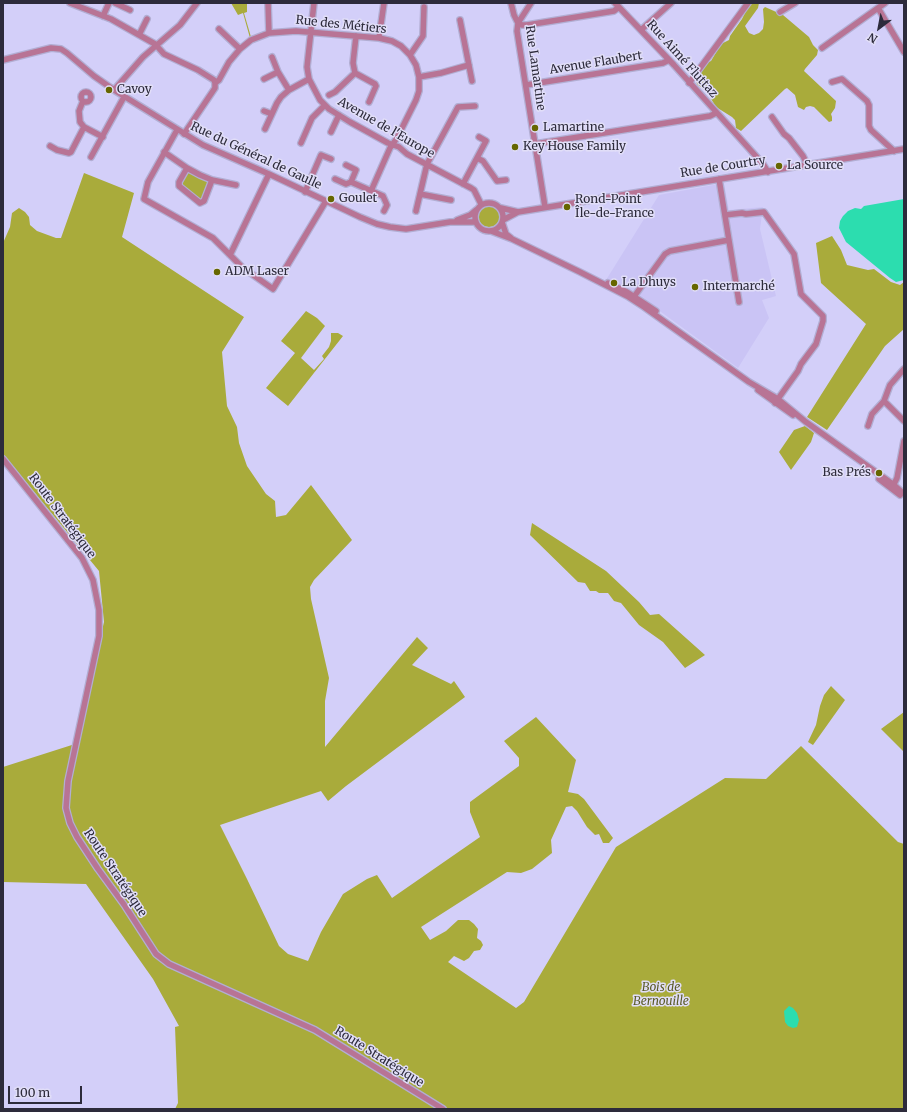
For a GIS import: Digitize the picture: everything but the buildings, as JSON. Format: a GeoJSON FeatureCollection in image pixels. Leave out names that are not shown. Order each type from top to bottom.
{"type":"FeatureCollection","features":[{"type":"Feature","properties":{"kind":"street"},"geometry":{"type":"LineString","coordinates":[[70,3],[103,16],[139,35],[156,46],[161,52],[204,73],[216,83]]}},
{"type":"Feature","properties":{"kind":"street"},"geometry":{"type":"LineString","coordinates":[[103,16],[109,3]]}},
{"type":"Feature","properties":{"kind":"street"},"geometry":{"type":"LineString","coordinates":[[115,3],[130,10]]}},
{"type":"Feature","properties":{"kind":"street"},"geometry":{"type":"LineString","coordinates":[[114,90],[143,57],[184,20],[198,3]]}},
{"type":"Feature","properties":{"kind":"street"},"geometry":{"type":"LineString","coordinates":[[268,3],[269,33]]}},
{"type":"Feature","properties":{"kind":"street","name":"Avenue de l'Europe"},"geometry":{"type":"LineString","coordinates":[[314,3],[307,67],[309,79],[317,96],[325,105],[339,115],[474,190],[481,204]]}},
{"type":"Feature","properties":{"kind":"street"},"geometry":{"type":"LineString","coordinates":[[379,38],[384,3]]}},
{"type":"Feature","properties":{"kind":"street","name":"Rue Lamartine"},"geometry":{"type":"LineString","coordinates":[[511,3],[518,23],[517,31],[545,207]]}},
{"type":"Feature","properties":{"kind":"street"},"geometry":{"type":"LineString","coordinates":[[531,3],[518,23],[527,25],[614,11],[617,5]]}},
{"type":"Feature","properties":{"kind":"street"},"geometry":{"type":"LineString","coordinates":[[641,30],[671,3]]}},
{"type":"Feature","properties":{"kind":"street"},"geometry":{"type":"LineString","coordinates":[[689,83],[748,3]]}},
{"type":"Feature","properties":{"kind":"street"},"geometry":{"type":"LineString","coordinates":[[780,12],[795,3]]}},
{"type":"Feature","properties":{"kind":"street"},"geometry":{"type":"LineString","coordinates":[[822,48],[885,3]]}},
{"type":"Feature","properties":{"kind":"street","name":"Rue Aimé Fluttaz"},"geometry":{"type":"LineString","coordinates":[[617,5],[669,60],[763,164],[768,172]]}},
{"type":"Feature","properties":{"kind":"street"},"geometry":{"type":"LineString","coordinates":[[410,55],[423,36],[424,6]]}},
{"type":"Feature","properties":{"kind":"street"},"geometry":{"type":"LineString","coordinates":[[878,8],[904,52]]}},
{"type":"Feature","properties":{"kind":"street"},"geometry":{"type":"LineString","coordinates":[[139,35],[147,19]]}},
{"type":"Feature","properties":{"kind":"street"},"geometry":{"type":"LineString","coordinates":[[460,20],[472,81]]}},
{"type":"Feature","properties":{"kind":"street"},"geometry":{"type":"LineString","coordinates":[[219,28],[240,49]]}},
{"type":"Feature","properties":{"kind":"street","name":"Rue des Métiers"},"geometry":{"type":"LineString","coordinates":[[184,134],[215,88],[216,83],[229,62],[240,49],[251,40],[269,33],[289,31],[379,38],[396,43],[410,55],[416,65],[419,77],[418,91],[416,100],[371,191]]}},
{"type":"Feature","properties":{"kind":"street"},"geometry":{"type":"LineString","coordinates":[[356,36],[353,63],[355,73],[376,85],[369,102]]}},
{"type":"Feature","properties":{"kind":"street","name":"Rue du Général de Gaulle"},"geometry":{"type":"LineString","coordinates":[[3,60],[51,48],[58,49],[67,53],[94,76],[114,90],[177,130],[209,148],[269,174],[368,221],[390,227],[414,228],[450,222],[476,222]]}},
{"type":"Feature","properties":{"kind":"street"},"geometry":{"type":"LineString","coordinates":[[272,57],[278,72],[289,90]]}},
{"type":"Feature","properties":{"kind":"street","name":"Avenue Flaubert"},"geometry":{"type":"LineString","coordinates":[[526,85],[663,63],[669,60]]}},
{"type":"Feature","properties":{"kind":"street"},"geometry":{"type":"LineString","coordinates":[[419,77],[441,73],[469,65]]}},
{"type":"Feature","properties":{"kind":"street"},"geometry":{"type":"LineString","coordinates":[[264,79],[278,72]]}},
{"type":"Feature","properties":{"kind":"street"},"geometry":{"type":"LineString","coordinates":[[328,95],[335,92],[355,73]]}},
{"type":"Feature","properties":{"kind":"street"},"geometry":{"type":"LineString","coordinates":[[266,129],[279,100],[289,90],[309,79]]}},
{"type":"Feature","properties":{"kind":"street"},"geometry":{"type":"LineString","coordinates":[[832,82],[842,79],[867,102],[869,105],[869,126],[871,130],[894,151]]}},
{"type":"Feature","properties":{"kind":"street"},"geometry":{"type":"LineString","coordinates":[[92,157],[124,96]]}},
{"type":"Feature","properties":{"kind":"street"},"geometry":{"type":"LineString","coordinates":[[83,101],[78,115],[80,122],[84,128],[102,137]]}},
{"type":"Feature","properties":{"kind":"street"},"geometry":{"type":"LineString","coordinates":[[301,143],[312,118],[325,105]]}},
{"type":"Feature","properties":{"kind":"street"},"geometry":{"type":"LineString","coordinates":[[416,211],[427,164],[458,107],[476,106]]}},
{"type":"Feature","properties":{"kind":"street"},"geometry":{"type":"LineString","coordinates":[[264,111],[272,114]]}},
{"type":"Feature","properties":{"kind":"street"},"geometry":{"type":"LineString","coordinates":[[534,144],[710,116],[716,113]]}},
{"type":"Feature","properties":{"kind":"street"},"geometry":{"type":"LineString","coordinates":[[331,132],[339,115]]}},
{"type":"Feature","properties":{"kind":"street"},"geometry":{"type":"LineString","coordinates":[[772,117],[803,156],[807,164]]}},
{"type":"Feature","properties":{"kind":"street"},"geometry":{"type":"LineString","coordinates":[[50,146],[57,150],[69,153],[71,152],[84,128]]}},
{"type":"Feature","properties":{"kind":"street"},"geometry":{"type":"LineString","coordinates":[[177,130],[148,182],[144,199],[212,238],[242,267],[272,289],[326,201]]}},
{"type":"Feature","properties":{"kind":"street"},"geometry":{"type":"LineString","coordinates":[[463,184],[486,141],[479,137]]}},
{"type":"Feature","properties":{"kind":"street","name":"Rue de Courtry"},"geometry":{"type":"LineString","coordinates":[[518,212],[904,149]]}},
{"type":"Feature","properties":{"kind":"street"},"geometry":{"type":"LineString","coordinates":[[164,152],[187,168],[212,180],[236,186]]}},
{"type":"Feature","properties":{"kind":"street"},"geometry":{"type":"LineString","coordinates":[[305,192],[321,155],[332,159]]}},
{"type":"Feature","properties":{"kind":"street"},"geometry":{"type":"LineString","coordinates":[[477,158],[483,161],[497,181],[506,180]]}},
{"type":"Feature","properties":{"kind":"street"},"geometry":{"type":"LineString","coordinates":[[346,165],[356,170],[350,182]]}},
{"type":"Feature","properties":{"kind":"street"},"geometry":{"type":"LineString","coordinates":[[187,168],[179,182],[179,186],[200,203],[204,201],[212,180]]}},
{"type":"Feature","properties":{"kind":"street"},"geometry":{"type":"LineString","coordinates":[[230,255],[269,174]]}},
{"type":"Feature","properties":{"kind":"street"},"geometry":{"type":"LineString","coordinates":[[335,179],[346,184],[350,182],[383,196],[387,205],[384,211]]}},
{"type":"Feature","properties":{"kind":"street"},"geometry":{"type":"LineString","coordinates":[[719,179],[739,302]]}},
{"type":"Feature","properties":{"kind":"street"},"geometry":{"type":"LineString","coordinates":[[420,194],[451,200]]}},
{"type":"Feature","properties":{"kind":"street"},"geometry":{"type":"LineString","coordinates":[[518,212],[500,208],[494,203],[485,203],[481,204],[476,210],[476,222],[482,229],[512,239],[633,298],[776,401],[796,418],[806,422],[904,494]]}},
{"type":"Feature","properties":{"kind":"street"},"geometry":{"type":"LineString","coordinates":[[491,231],[500,226],[502,221],[503,216],[500,208]]}},
{"type":"Feature","properties":{"kind":"street","name":"Rue du Général de Gaulle"},"geometry":{"type":"LineString","coordinates":[[450,222],[470,215],[476,210]]}},
{"type":"Feature","properties":{"kind":"street"},"geometry":{"type":"LineString","coordinates":[[502,221],[518,212]]}},
{"type":"Feature","properties":{"kind":"street"},"geometry":{"type":"LineString","coordinates":[[725,215],[764,212],[794,254],[801,294],[823,316],[823,321],[816,344],[776,401]]}},
{"type":"Feature","properties":{"kind":"street"},"geometry":{"type":"LineString","coordinates":[[502,221],[506,234],[512,239]]}},
{"type":"Feature","properties":{"kind":"street"},"geometry":{"type":"LineString","coordinates":[[633,298],[665,254],[670,251],[729,240]]}},
{"type":"Feature","properties":{"kind":"street"},"geometry":{"type":"LineString","coordinates":[[868,426],[872,414],[884,401],[890,385],[904,369]]}},
{"type":"Feature","properties":{"kind":"street"},"geometry":{"type":"LineString","coordinates":[[884,401],[904,421]]}},
{"type":"Feature","properties":{"kind":"street"},"geometry":{"type":"LineString","coordinates":[[893,487],[897,478],[904,441]]}},
{"type":"Feature","properties":{"kind":"street","name":"Route Stratégique"},"geometry":{"type":"LineString","coordinates":[[3,459],[82,558],[93,580],[99,610],[99,636],[68,781],[66,808],[70,823],[77,837],[98,869],[125,906],[156,954],[169,964],[316,1030],[443,1109]]}},
{"type":"Feature","properties":{"kind":"street"},"geometry":{"type":"LineString","coordinates":[[893,487],[904,498]]}},
{"type":"Feature","properties":{"kind":"shaded area"},"geometry":{"type":"Polygon","coordinates":[[[724,183],[729,210],[763,207],[760,229],[776,296],[762,300],[769,318],[738,368],[627,288],[606,280],[659,195],[724,183]]]}},
{"type":"Feature","properties":{"kind":"shaded area"},"geometry":{"type":"Polygon","coordinates":[[[904,199],[904,280],[896,282],[846,242],[839,228],[840,221],[848,211],[855,208],[861,209],[864,206],[904,199]]]}},
{"type":"Feature","properties":{"kind":"shaded area"},"geometry":{"type":"Polygon","coordinates":[[[789,1006],[797,1013],[799,1020],[797,1027],[793,1028],[788,1026],[785,1022],[784,1011],[789,1006]]]}},
{"type":"Feature","properties":{"kind":"green space"},"geometry":{"type":"Polygon","coordinates":[[[231,3],[247,3],[247,12],[244,13],[251,37],[250,38],[243,13],[238,15],[231,3]]]}},
{"type":"Feature","properties":{"kind":"green space"},"geometry":{"type":"Polygon","coordinates":[[[750,3],[759,3],[758,8],[745,26],[749,33],[754,35],[763,29],[763,9],[765,7],[783,15],[809,37],[813,45],[818,50],[817,55],[804,71],[836,101],[835,108],[831,114],[832,121],[829,122],[814,107],[806,107],[804,110],[798,107],[795,95],[787,88],[741,131],[736,128],[735,120],[716,107],[707,92],[697,84],[697,76],[701,73],[706,63],[711,61],[721,44],[729,40],[750,3]]]}},
{"type":"Feature","properties":{"kind":"green space"},"geometry":{"type":"Polygon","coordinates":[[[189,171],[208,181],[203,199],[201,200],[181,185],[181,182],[189,171]]]}},
{"type":"Feature","properties":{"kind":"green space","name":"Bois de Bernouille"},"geometry":{"type":"Polygon","coordinates":[[[84,173],[134,193],[122,237],[244,317],[222,352],[227,406],[237,427],[239,443],[247,466],[266,494],[275,501],[276,517],[286,515],[311,485],[352,540],[314,580],[310,587],[311,599],[329,678],[325,701],[325,747],[417,637],[428,648],[412,665],[451,684],[454,681],[465,697],[328,801],[321,791],[220,825],[279,946],[288,954],[308,961],[321,932],[343,894],[367,879],[377,875],[392,898],[480,837],[470,812],[470,802],[519,766],[519,758],[504,741],[536,717],[576,760],[568,792],[578,794],[584,799],[613,838],[609,843],[603,843],[599,834],[595,835],[587,827],[572,806],[566,807],[551,840],[552,853],[532,869],[521,873],[507,872],[421,927],[430,940],[446,931],[458,920],[469,920],[474,924],[478,929],[477,938],[483,945],[480,950],[474,951],[469,958],[464,961],[454,956],[448,962],[516,1008],[524,1002],[616,847],[725,778],[766,779],[801,746],[898,842],[904,844],[904,1109],[175,1109],[178,1103],[175,1027],[179,1026],[153,979],[86,884],[3,882],[3,767],[75,744],[104,622],[99,571],[3,454],[3,243],[10,227],[12,213],[19,208],[29,217],[30,225],[37,231],[56,238],[61,238],[84,173]]]}},
{"type":"Feature","properties":{"kind":"green space"},"geometry":{"type":"Polygon","coordinates":[[[489,205],[497,208],[500,216],[497,224],[489,227],[481,224],[478,216],[481,208],[489,205]]]}},
{"type":"Feature","properties":{"kind":"green space"},"geometry":{"type":"Polygon","coordinates":[[[832,236],[841,250],[847,265],[868,270],[874,269],[891,282],[900,285],[904,282],[904,329],[885,346],[827,430],[807,417],[866,324],[821,283],[816,243],[832,236]]]}},
{"type":"Feature","properties":{"kind":"green space"},"geometry":{"type":"Polygon","coordinates":[[[306,311],[317,318],[325,326],[301,358],[314,370],[324,359],[322,356],[329,347],[331,333],[338,333],[343,336],[288,406],[266,388],[295,353],[281,341],[306,311]]]}},
{"type":"Feature","properties":{"kind":"green space"},"geometry":{"type":"Polygon","coordinates":[[[805,426],[814,433],[811,442],[791,470],[779,452],[794,430],[805,426]]]}},
{"type":"Feature","properties":{"kind":"green space"},"geometry":{"type":"Polygon","coordinates":[[[532,523],[606,571],[639,602],[650,615],[659,614],[705,655],[685,668],[663,642],[639,625],[621,603],[614,601],[608,593],[590,591],[585,583],[578,582],[530,535],[532,523]]]}},
{"type":"Feature","properties":{"kind":"green space"},"geometry":{"type":"Polygon","coordinates":[[[831,686],[845,700],[813,745],[808,742],[816,725],[824,695],[831,686]]]}},
{"type":"Feature","properties":{"kind":"green space"},"geometry":{"type":"Polygon","coordinates":[[[904,712],[904,752],[881,729],[904,712]]]}},
{"type":"Feature","properties":{"kind":"place","name":"Cavoy"},"geometry":{"type":"Point","coordinates":[109,90]}},
{"type":"Feature","properties":{"kind":"place","name":"Lamartine"},"geometry":{"type":"Point","coordinates":[535,128]}},
{"type":"Feature","properties":{"kind":"place","name":"Key House Family"},"geometry":{"type":"Point","coordinates":[515,147]}},
{"type":"Feature","properties":{"kind":"place","name":"La Source"},"geometry":{"type":"Point","coordinates":[779,166]}},
{"type":"Feature","properties":{"kind":"place","name":"Goulet"},"geometry":{"type":"Point","coordinates":[331,199]}},
{"type":"Feature","properties":{"kind":"place","name":"Rond-Point Île-de-France"},"geometry":{"type":"Point","coordinates":[567,207]}},
{"type":"Feature","properties":{"kind":"place","name":"ADM Laser"},"geometry":{"type":"Point","coordinates":[217,272]}},
{"type":"Feature","properties":{"kind":"place","name":"La Dhuys"},"geometry":{"type":"Point","coordinates":[614,283]}},
{"type":"Feature","properties":{"kind":"place","name":"Intermarché"},"geometry":{"type":"Point","coordinates":[695,287]}},
{"type":"Feature","properties":{"kind":"place","name":"Bas Prés"},"geometry":{"type":"Point","coordinates":[879,473]}}]}
